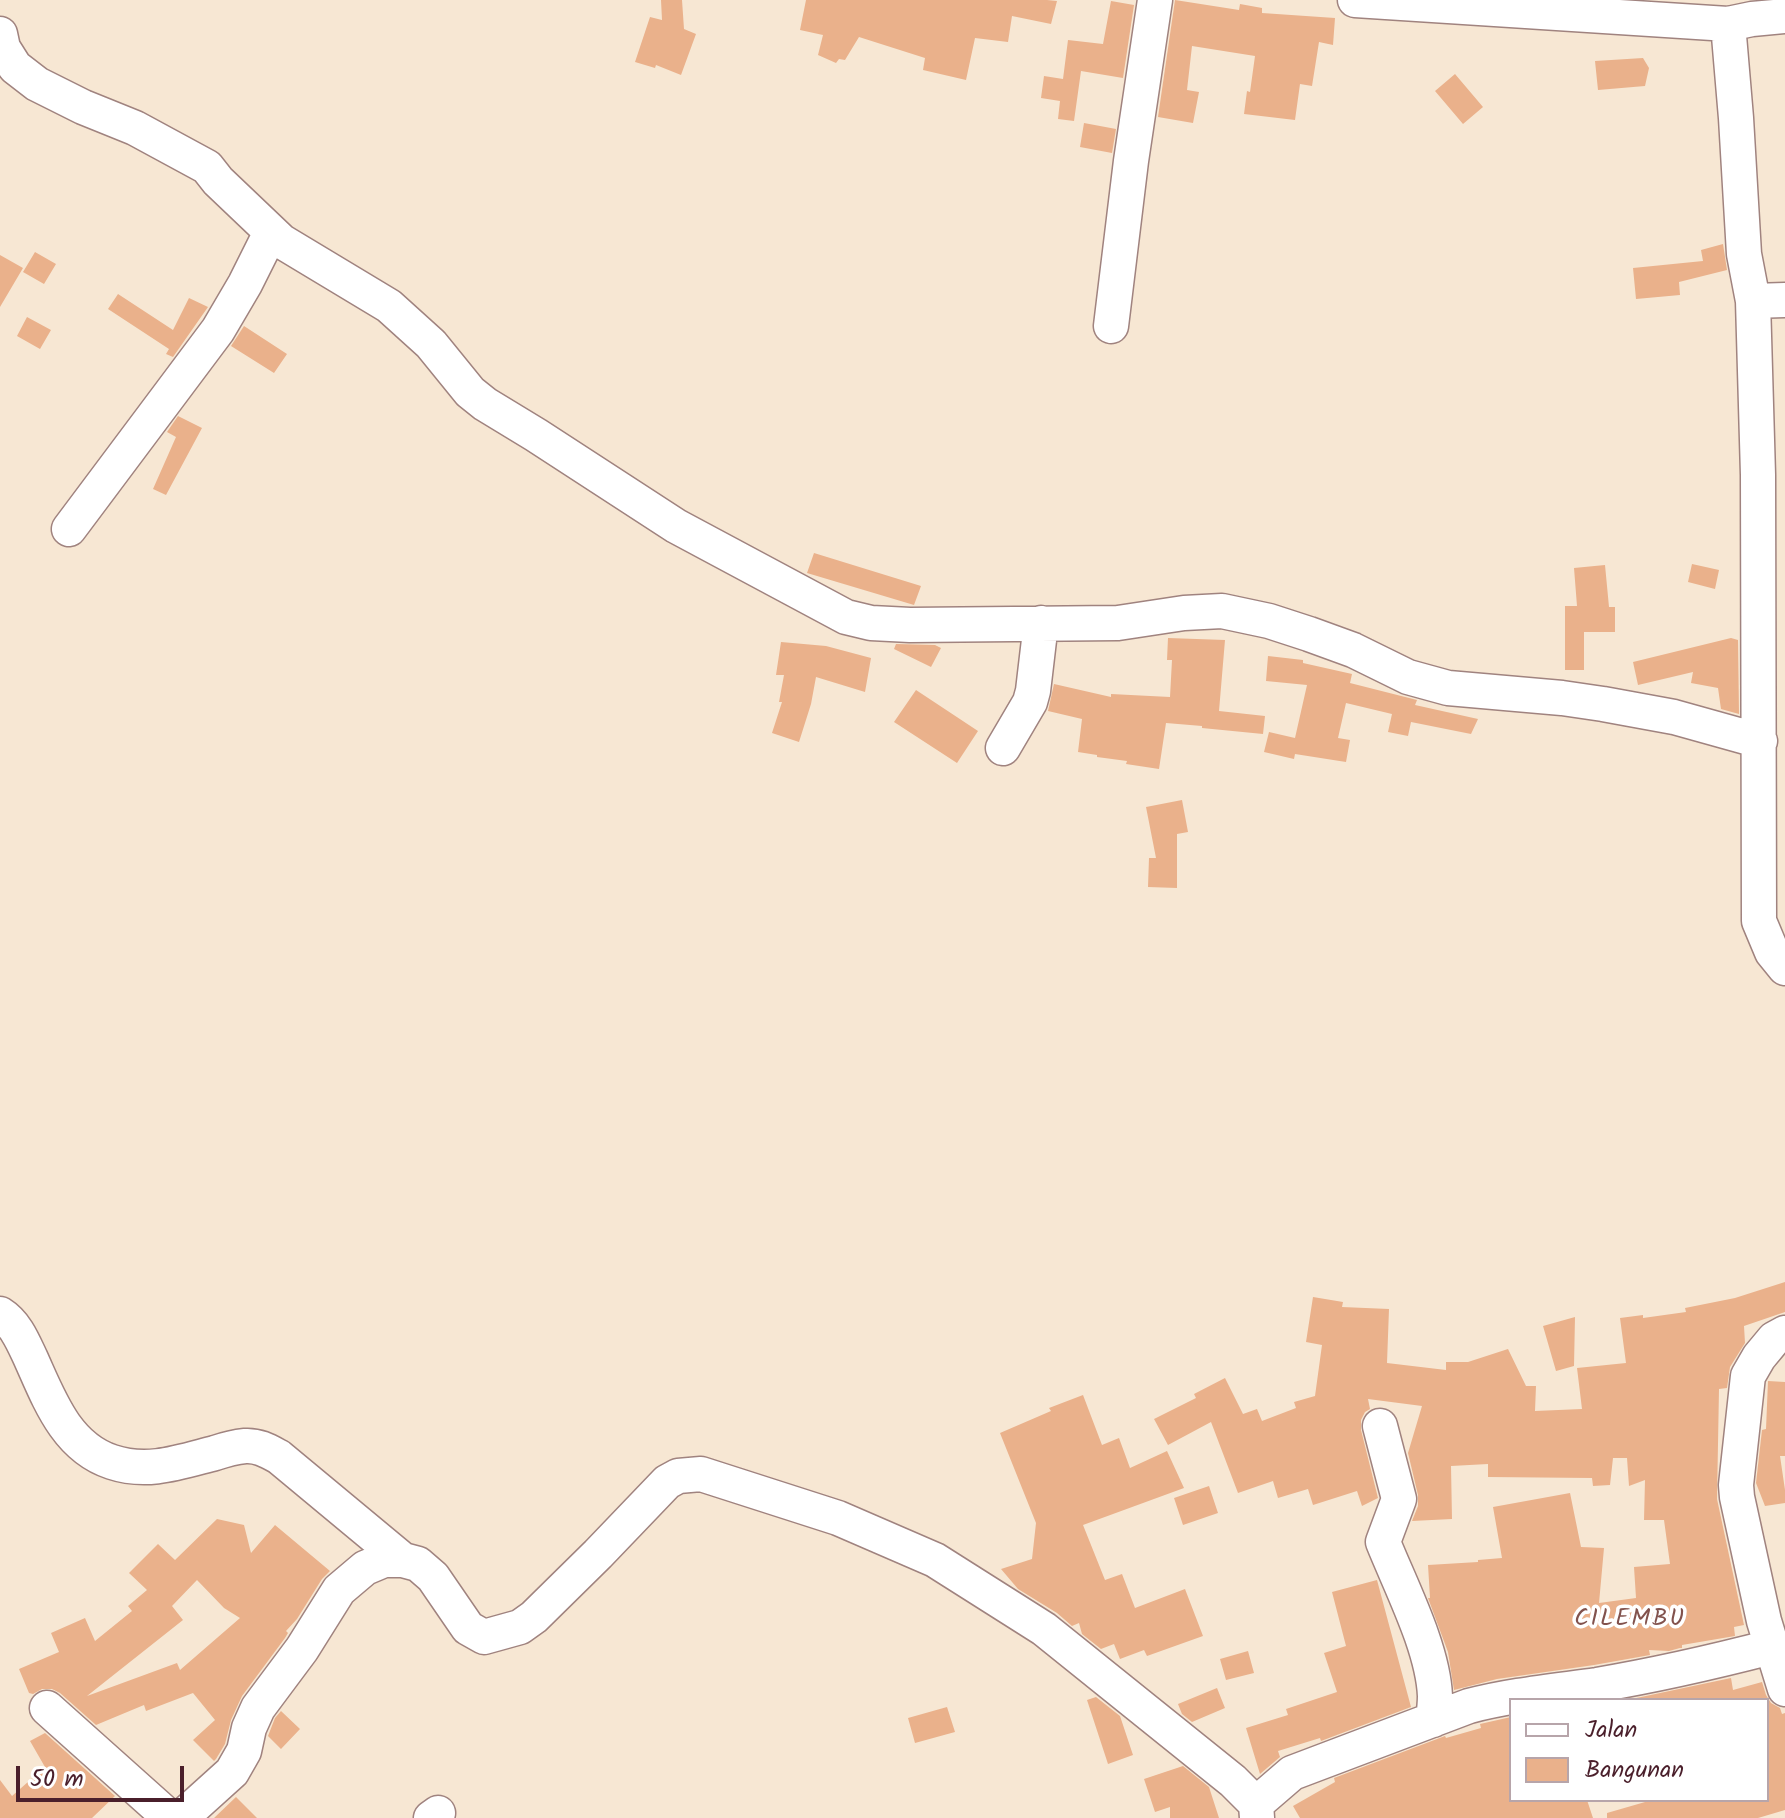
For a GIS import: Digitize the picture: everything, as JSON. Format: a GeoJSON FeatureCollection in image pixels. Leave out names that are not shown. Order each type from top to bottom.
{"type":"FeatureCollection","features":[{"type":"Feature","properties":{"kind":"street"},"geometry":{"type":"LineString","coordinates":[[1111,326],[1155,0]]}},
{"type":"Feature","properties":{"kind":"street"},"geometry":{"type":"LineString","coordinates":[[1355,0],[1756,15],[1736,118],[1744,254],[1769,301],[1758,475],[1772,614],[1760,741],[1759,921],[1772,952],[1785,968]]}},
{"type":"Feature","properties":{"kind":"street"},"geometry":{"type":"LineString","coordinates":[[0,34],[3,48],[15,67],[37,84],[135,128],[207,167],[218,181],[293,250],[389,306],[431,344],[470,392],[485,404],[676,526],[846,617],[871,623],[910,625],[1118,623],[1222,611],[1309,634],[1353,650],[1408,677],[1448,688],[1603,704],[1674,717],[1760,741]]}},
{"type":"Feature","properties":{"kind":"street"},"geometry":{"type":"LineString","coordinates":[[69,529],[218,330],[271,232]]}},
{"type":"Feature","properties":{"kind":"street"},"geometry":{"type":"LineString","coordinates":[[1003,748],[1030,702],[1041,623]]}},
{"type":"Feature","properties":{"kind":"street"},"geometry":{"type":"LineString","coordinates":[[0,1314],[9,1320],[22,1341],[63,1425],[85,1447],[111,1462],[146,1468],[182,1463],[245,1446],[261,1448],[279,1457],[403,1560]]}},
{"type":"Feature","properties":{"kind":"street"},"geometry":{"type":"LineString","coordinates":[[1785,1333],[1774,1339],[1748,1376],[1736,1485],[1773,1627],[1785,1689]]}},
{"type":"Feature","properties":{"kind":"street"},"geometry":{"type":"LineString","coordinates":[[1380,1426],[1399,1499],[1383,1542],[1431,1669],[1435,1696],[1433,1720]]}},
{"type":"Feature","properties":{"kind":"street"},"geometry":{"type":"LineString","coordinates":[[181,1818],[232,1772],[244,1751],[258,1708],[302,1649],[339,1590],[365,1568],[384,1560],[418,1564],[433,1577],[468,1628],[484,1637],[503,1633],[520,1627],[534,1617],[667,1482],[678,1476],[701,1474],[838,1518],[935,1560],[1044,1629],[1233,1781],[1256,1811],[1292,1773],[1469,1706],[1493,1699],[1691,1668],[1773,1627]]}},
{"type":"Feature","properties":{"kind":"street"},"geometry":{"type":"LineString","coordinates":[[47,1708],[170,1818]]}},
{"type":"Feature","properties":{"kind":"building"},"geometry":{"type":"Polygon","coordinates":[[[661,0],[682,0],[684,29],[696,34],[681,75],[656,65],[655,68],[635,62],[650,17],[662,20],[661,0]]]}},
{"type":"Feature","properties":{"kind":"building"},"geometry":{"type":"Polygon","coordinates":[[[806,0],[1057,1],[1051,24],[1012,16],[1008,42],[975,38],[966,80],[923,70],[925,58],[859,37],[845,60],[839,59],[836,63],[818,55],[823,35],[800,30],[806,0]]]}},
{"type":"Feature","properties":{"kind":"building"},"geometry":{"type":"Polygon","coordinates":[[[1175,0],[1239,10],[1240,4],[1262,8],[1262,13],[1335,18],[1333,45],[1319,42],[1312,86],[1300,84],[1295,120],[1244,114],[1255,56],[1192,46],[1187,90],[1199,92],[1193,123],[1158,117],[1175,0]]]}},
{"type":"Feature","properties":{"kind":"building"},"geometry":{"type":"Polygon","coordinates":[[[1111,1],[1134,5],[1123,78],[1081,71],[1074,121],[1058,119],[1060,101],[1041,98],[1044,76],[1063,79],[1068,40],[1103,44],[1111,1]]]}},
{"type":"Feature","properties":{"kind":"building"},"geometry":{"type":"Polygon","coordinates":[[[1643,58],[1649,68],[1645,86],[1598,90],[1595,61],[1643,58]]]}},
{"type":"Feature","properties":{"kind":"building"},"geometry":{"type":"Polygon","coordinates":[[[1455,74],[1483,107],[1463,124],[1435,91],[1455,74]]]}},
{"type":"Feature","properties":{"kind":"building"},"geometry":{"type":"Polygon","coordinates":[[[1084,123],[1116,129],[1112,153],[1080,147],[1084,123]]]}},
{"type":"Feature","properties":{"kind":"building"},"geometry":{"type":"Polygon","coordinates":[[[1723,244],[1727,270],[1679,282],[1680,295],[1636,299],[1633,268],[1703,261],[1701,250],[1723,244]]]}},
{"type":"Feature","properties":{"kind":"building"},"geometry":{"type":"Polygon","coordinates":[[[35,252],[56,264],[44,284],[23,272],[35,252]]]}},
{"type":"Feature","properties":{"kind":"building"},"geometry":{"type":"Polygon","coordinates":[[[0,255],[23,268],[0,307],[0,255]]]}},
{"type":"Feature","properties":{"kind":"building"},"geometry":{"type":"Polygon","coordinates":[[[118,294],[173,330],[189,298],[208,307],[173,357],[166,354],[169,349],[108,309],[118,294]]]}},
{"type":"Feature","properties":{"kind":"building"},"geometry":{"type":"Polygon","coordinates":[[[27,317],[51,330],[40,349],[17,336],[27,317]]]}},
{"type":"Feature","properties":{"kind":"building"},"geometry":{"type":"Polygon","coordinates":[[[244,326],[287,354],[274,373],[231,346],[244,326]]]}},
{"type":"Feature","properties":{"kind":"building"},"geometry":{"type":"Polygon","coordinates":[[[178,416],[202,428],[166,495],[153,489],[176,437],[167,432],[178,416]]]}},
{"type":"Feature","properties":{"kind":"building"},"geometry":{"type":"Polygon","coordinates":[[[814,553],[921,586],[914,605],[807,573],[814,553]]]}},
{"type":"Feature","properties":{"kind":"building"},"geometry":{"type":"Polygon","coordinates":[[[1692,564],[1719,570],[1715,589],[1688,582],[1692,564]]]}},
{"type":"Feature","properties":{"kind":"building"},"geometry":{"type":"Polygon","coordinates":[[[1605,565],[1609,607],[1615,607],[1615,632],[1584,632],[1584,670],[1565,670],[1565,606],[1577,606],[1574,568],[1605,565]]]}},
{"type":"Feature","properties":{"kind":"building"},"geometry":{"type":"Polygon","coordinates":[[[1168,638],[1225,640],[1219,711],[1265,716],[1263,734],[1166,723],[1159,769],[1078,752],[1082,719],[1048,711],[1054,684],[1111,697],[1111,694],[1170,697],[1172,660],[1167,660],[1168,638]]]}},
{"type":"Feature","properties":{"kind":"building"},"geometry":{"type":"Polygon","coordinates":[[[1731,638],[1738,640],[1739,714],[1721,709],[1718,688],[1691,683],[1693,672],[1638,685],[1633,662],[1731,638]]]}},
{"type":"Feature","properties":{"kind":"building"},"geometry":{"type":"Polygon","coordinates":[[[781,642],[826,646],[871,658],[865,692],[816,677],[799,742],[772,733],[782,702],[779,702],[784,675],[776,675],[781,642]]]}},
{"type":"Feature","properties":{"kind":"building"},"geometry":{"type":"Polygon","coordinates":[[[896,644],[935,645],[941,648],[931,667],[894,649],[896,644]]]}},
{"type":"Feature","properties":{"kind":"building"},"geometry":{"type":"Polygon","coordinates":[[[1268,656],[1303,660],[1303,663],[1352,674],[1350,683],[1417,700],[1415,705],[1478,719],[1471,734],[1411,722],[1408,736],[1388,732],[1392,714],[1346,703],[1338,738],[1350,740],[1346,762],[1295,754],[1294,759],[1264,752],[1269,732],[1295,738],[1307,685],[1266,681],[1268,656]]]}},
{"type":"Feature","properties":{"kind":"building"},"geometry":{"type":"Polygon","coordinates":[[[916,690],[978,731],[957,763],[894,722],[916,690]]]}},
{"type":"Feature","properties":{"kind":"building"},"geometry":{"type":"Polygon","coordinates":[[[1182,800],[1188,832],[1177,834],[1177,888],[1148,887],[1149,858],[1156,858],[1146,807],[1182,800]]]}},
{"type":"Feature","properties":{"kind":"building"},"geometry":{"type":"Polygon","coordinates":[[[1785,1282],[1785,1312],[1744,1326],[1745,1343],[1730,1367],[1727,1388],[1719,1389],[1717,1499],[1744,1625],[1734,1627],[1735,1636],[1682,1645],[1682,1648],[1669,1651],[1649,1650],[1650,1655],[1497,1679],[1454,1690],[1448,1652],[1428,1598],[1428,1565],[1502,1558],[1493,1507],[1570,1493],[1581,1547],[1604,1548],[1599,1603],[1636,1598],[1634,1567],[1670,1564],[1664,1520],[1644,1520],[1645,1480],[1629,1486],[1627,1458],[1613,1458],[1610,1485],[1593,1486],[1592,1478],[1488,1477],[1488,1464],[1451,1466],[1452,1519],[1412,1521],[1418,1506],[1418,1495],[1408,1453],[1422,1406],[1368,1399],[1370,1409],[1361,1420],[1361,1430],[1378,1498],[1362,1506],[1357,1491],[1313,1505],[1308,1489],[1278,1498],[1273,1481],[1238,1493],[1211,1422],[1168,1445],[1154,1419],[1196,1398],[1194,1394],[1225,1378],[1243,1414],[1257,1409],[1262,1421],[1296,1408],[1294,1402],[1315,1396],[1322,1345],[1306,1342],[1313,1297],[1343,1302],[1342,1307],[1389,1309],[1387,1363],[1446,1370],[1446,1362],[1468,1362],[1508,1349],[1526,1386],[1536,1386],[1535,1411],[1582,1409],[1577,1368],[1626,1363],[1620,1318],[1686,1312],[1685,1308],[1735,1298],[1785,1282]]]}},
{"type":"Feature","properties":{"kind":"building"},"geometry":{"type":"Polygon","coordinates":[[[1575,1317],[1574,1366],[1556,1371],[1543,1326],[1575,1317]]]}},
{"type":"Feature","properties":{"kind":"building"},"geometry":{"type":"Polygon","coordinates":[[[1768,1381],[1785,1382],[1785,1456],[1780,1456],[1785,1503],[1765,1506],[1756,1483],[1762,1430],[1766,1429],[1768,1381]]]}},
{"type":"Feature","properties":{"kind":"building"},"geometry":{"type":"Polygon","coordinates":[[[1083,1395],[1102,1445],[1119,1438],[1130,1468],[1167,1451],[1184,1488],[1083,1525],[1105,1580],[1122,1574],[1135,1608],[1185,1589],[1203,1636],[1147,1656],[1144,1650],[1120,1659],[1114,1644],[1101,1649],[1082,1634],[1079,1623],[1072,1626],[1018,1589],[1001,1569],[1032,1559],[1036,1523],[1000,1433],[1083,1395]]]}},
{"type":"Feature","properties":{"kind":"building"},"geometry":{"type":"Polygon","coordinates":[[[1209,1486],[1218,1513],[1183,1525],[1174,1498],[1209,1486]]]}},
{"type":"Feature","properties":{"kind":"building"},"geometry":{"type":"Polygon","coordinates":[[[217,1519],[244,1525],[251,1553],[275,1525],[330,1571],[242,1696],[225,1744],[214,1761],[193,1740],[215,1720],[193,1693],[146,1711],[144,1705],[96,1725],[52,1689],[29,1693],[19,1669],[59,1652],[51,1633],[85,1618],[95,1641],[132,1611],[128,1606],[147,1590],[129,1573],[158,1544],[175,1560],[217,1519]],[[197,1580],[172,1606],[183,1620],[87,1696],[177,1663],[180,1670],[240,1618],[224,1608],[197,1580]]]}},
{"type":"Feature","properties":{"kind":"building"},"geometry":{"type":"Polygon","coordinates":[[[1377,1580],[1411,1707],[1321,1741],[1320,1738],[1278,1751],[1280,1757],[1260,1774],[1246,1728],[1288,1715],[1286,1709],[1337,1692],[1324,1653],[1346,1646],[1332,1592],[1377,1580]]]}},
{"type":"Feature","properties":{"kind":"building"},"geometry":{"type":"Polygon","coordinates":[[[1248,1651],[1254,1673],[1226,1680],[1220,1659],[1248,1651]]]}},
{"type":"Feature","properties":{"kind":"building"},"geometry":{"type":"Polygon","coordinates":[[[1731,1678],[1733,1690],[1762,1682],[1768,1698],[1636,1698],[1731,1678]]]}},
{"type":"Feature","properties":{"kind":"building"},"geometry":{"type":"Polygon","coordinates":[[[1217,1688],[1225,1708],[1192,1722],[1182,1714],[1178,1704],[1217,1688]]]}},
{"type":"Feature","properties":{"kind":"building"},"geometry":{"type":"Polygon","coordinates":[[[1096,1697],[1120,1716],[1133,1755],[1108,1764],[1087,1700],[1096,1697]]]}},
{"type":"Feature","properties":{"kind":"building"},"geometry":{"type":"Polygon","coordinates":[[[1769,1700],[1780,1708],[1782,1714],[1785,1713],[1785,1810],[1758,1818],[1607,1818],[1607,1813],[1645,1802],[1769,1802],[1769,1700]]]}},
{"type":"Feature","properties":{"kind":"building"},"geometry":{"type":"Polygon","coordinates":[[[947,1707],[955,1732],[915,1743],[908,1718],[947,1707]]]}},
{"type":"Feature","properties":{"kind":"building"},"geometry":{"type":"Polygon","coordinates":[[[281,1711],[300,1729],[281,1749],[268,1736],[281,1711]]]}},
{"type":"Feature","properties":{"kind":"building"},"geometry":{"type":"Polygon","coordinates":[[[1509,1717],[1509,1802],[1588,1802],[1593,1818],[1300,1818],[1293,1806],[1335,1782],[1334,1778],[1445,1736],[1481,1728],[1480,1724],[1509,1717]]]}},
{"type":"Feature","properties":{"kind":"building"},"geometry":{"type":"Polygon","coordinates":[[[45,1733],[115,1796],[92,1818],[0,1818],[0,1780],[12,1796],[45,1767],[30,1741],[45,1733]]]}},
{"type":"Feature","properties":{"kind":"building"},"geometry":{"type":"Polygon","coordinates":[[[1183,1766],[1209,1787],[1219,1818],[1170,1818],[1170,1807],[1155,1812],[1144,1779],[1183,1766]]]}},
{"type":"Feature","properties":{"kind":"building"},"geometry":{"type":"Polygon","coordinates":[[[236,1797],[257,1818],[214,1818],[236,1797]]]}},
{"type":"Feature","properties":{"kind":"district","name":"CILEMBU"},"geometry":{"type":"Point","coordinates":[1630,1621]}}]}
